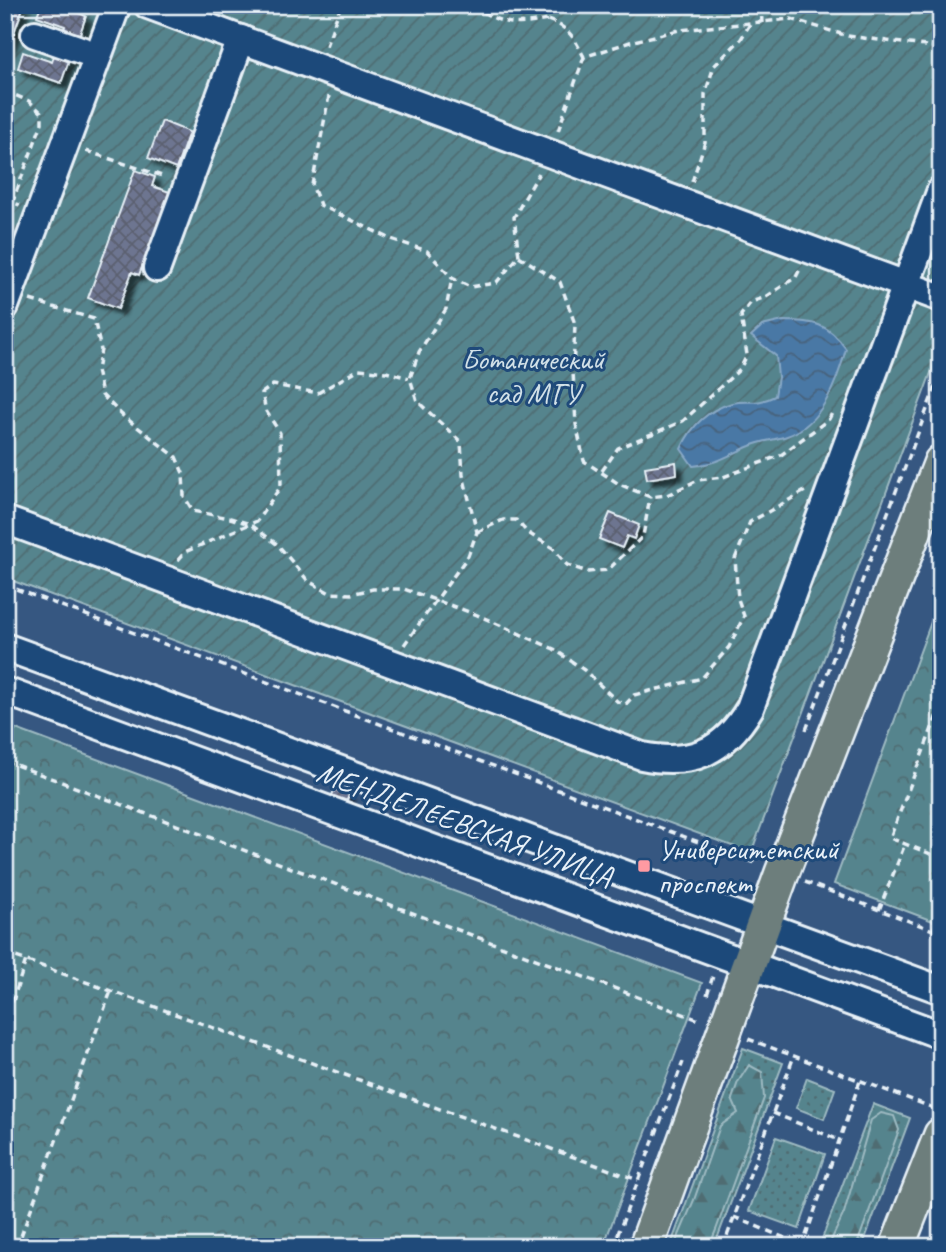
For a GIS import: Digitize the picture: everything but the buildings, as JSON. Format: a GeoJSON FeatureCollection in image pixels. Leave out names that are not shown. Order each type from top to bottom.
{"type":"FeatureCollection","features":[{"type":"Feature","properties":{"kind":"main road"},"geometry":{"type":"LineString","coordinates":[[646,1247],[708,1020],[735,959],[763,926],[763,870],[941,463]]}},
{"type":"Feature","properties":{"kind":"main road"},"geometry":{"type":"LineString","coordinates":[[897,1247],[941,1135]]}},
{"type":"Feature","properties":{"kind":"street"},"geometry":{"type":"LineString","coordinates":[[8,300],[117,5]]}},
{"type":"Feature","properties":{"kind":"street"},"geometry":{"type":"LineString","coordinates":[[148,5],[941,299]]}},
{"type":"Feature","properties":{"kind":"street"},"geometry":{"type":"LineString","coordinates":[[35,34],[98,56]]}},
{"type":"Feature","properties":{"kind":"street"},"geometry":{"type":"LineString","coordinates":[[157,268],[241,40]]}},
{"type":"Feature","properties":{"kind":"street"},"geometry":{"type":"LineString","coordinates":[[5,520],[642,756],[667,761],[698,756],[725,740],[750,708],[941,190]]}},
{"type":"Feature","properties":{"kind":"street","name":"МЕНДЕЛЕЕВСКАЯ УЛИЦА"},"geometry":{"type":"LineString","coordinates":[[5,647],[941,990]]}},
{"type":"Feature","properties":{"kind":"street","name":"МЕНДЕЛЕЕВСКАЯ УЛИЦА"},"geometry":{"type":"LineString","coordinates":[[5,691],[941,1035]]}},
{"type":"Feature","properties":{"kind":"street"},"geometry":{"type":"LineString","coordinates":[[388,832],[377,821],[376,805],[387,794],[402,793]]}},
{"type":"Feature","properties":{"kind":"path"},"geometry":{"type":"LineString","coordinates":[[341,5],[331,29],[313,185],[320,205],[391,239],[427,251],[452,278],[470,287],[496,283],[519,256],[514,217],[550,154],[584,57],[564,25],[548,20],[518,25],[489,16],[473,5]]}},
{"type":"Feature","properties":{"kind":"path"},"geometry":{"type":"LineString","coordinates":[[548,20],[554,5]]}},
{"type":"Feature","properties":{"kind":"path"},"geometry":{"type":"LineString","coordinates":[[761,5],[762,23]]}},
{"type":"Feature","properties":{"kind":"path"},"geometry":{"type":"LineString","coordinates":[[584,57],[679,30],[791,19],[848,36],[941,48]]}},
{"type":"Feature","properties":{"kind":"path"},"geometry":{"type":"LineString","coordinates":[[685,204],[705,142],[705,94],[714,66],[741,39],[750,24]]}},
{"type":"Feature","properties":{"kind":"path"},"geometry":{"type":"LineString","coordinates":[[5,68],[8,83],[5,91],[36,105],[42,113],[38,133],[5,222]]}},
{"type":"Feature","properties":{"kind":"path"},"geometry":{"type":"LineString","coordinates":[[38,133],[188,184]]}},
{"type":"Feature","properties":{"kind":"path"},"geometry":{"type":"LineString","coordinates":[[602,471],[618,448],[683,421],[740,369],[747,355],[741,315],[751,302],[766,298],[796,277],[809,250]]}},
{"type":"Feature","properties":{"kind":"path"},"geometry":{"type":"LineString","coordinates":[[519,256],[560,282],[575,324],[573,372],[576,424],[584,461],[620,484],[650,497],[667,495],[698,481],[723,477],[781,455],[829,419],[835,407]]}},
{"type":"Feature","properties":{"kind":"path"},"geometry":{"type":"LineString","coordinates":[[393,663],[468,556],[477,532],[463,475],[461,443],[416,401],[410,378],[419,352],[446,309],[452,278]]}},
{"type":"Feature","properties":{"kind":"path"},"geometry":{"type":"LineString","coordinates":[[8,300],[94,319],[101,350],[97,370],[102,395],[122,415],[176,457],[183,473],[184,496],[192,512],[250,524],[278,545],[309,581],[330,593],[351,594],[373,589],[404,589],[475,614],[554,649],[584,670],[618,702],[626,704],[634,695],[702,678],[729,647],[744,616],[738,599],[735,559],[750,522],[837,472]]}},
{"type":"Feature","properties":{"kind":"path"},"geometry":{"type":"LineString","coordinates":[[163,578],[185,552],[257,521],[281,486],[280,433],[267,411],[261,393],[273,385],[318,393],[359,369],[410,378]]}},
{"type":"Feature","properties":{"kind":"path"},"geometry":{"type":"LineString","coordinates":[[805,734],[941,372]]}},
{"type":"Feature","properties":{"kind":"path"},"geometry":{"type":"LineString","coordinates":[[477,532],[503,520],[516,520],[528,533],[553,548],[568,565],[588,572],[608,570],[643,536],[650,497]]}},
{"type":"Feature","properties":{"kind":"path"},"geometry":{"type":"LineString","coordinates":[[5,585],[763,870],[941,933]]}},
{"type":"Feature","properties":{"kind":"path"},"geometry":{"type":"LineString","coordinates":[[941,705],[890,838],[941,858]]}},
{"type":"Feature","properties":{"kind":"path"},"geometry":{"type":"LineString","coordinates":[[5,761],[708,1020],[794,1056],[941,1111]]}},
{"type":"Feature","properties":{"kind":"path"},"geometry":{"type":"LineString","coordinates":[[879,910],[905,844]]}},
{"type":"Feature","properties":{"kind":"path"},"geometry":{"type":"LineString","coordinates":[[933,930],[941,909]]}},
{"type":"Feature","properties":{"kind":"path"},"geometry":{"type":"LineString","coordinates":[[5,953],[638,1180]]}},
{"type":"Feature","properties":{"kind":"path"},"geometry":{"type":"LineString","coordinates":[[706,998],[735,959]]}},
{"type":"Feature","properties":{"kind":"path"},"geometry":{"type":"LineString","coordinates":[[5,1025],[26,960]]}},
{"type":"Feature","properties":{"kind":"path"},"geometry":{"type":"LineString","coordinates":[[17,1247],[111,991]]}},
{"type":"Feature","properties":{"kind":"path"},"geometry":{"type":"LineString","coordinates":[[723,1247],[794,1056]]}},
{"type":"Feature","properties":{"kind":"path"},"geometry":{"type":"LineString","coordinates":[[613,1247],[684,1057]]}},
{"type":"Feature","properties":{"kind":"path"},"geometry":{"type":"LineString","coordinates":[[734,1217],[802,1246],[860,1081]]}},
{"type":"Feature","properties":{"kind":"path"},"geometry":{"type":"LineString","coordinates":[[773,1114],[839,1140]]}},
{"type":"Feature","properties":{"kind":"green space","name":"Ботанический сад МГУ"},"geometry":{"type":"Polygon","coordinates":[[[5,5],[941,5],[941,346],[751,853],[5,578],[5,5]]]}},
{"type":"Feature","properties":{"kind":"green space"},"geometry":{"type":"Polygon","coordinates":[[[941,595],[941,924],[834,884],[941,595]]]}},
{"type":"Feature","properties":{"kind":"green space"},"geometry":{"type":"Polygon","coordinates":[[[5,725],[702,983],[603,1247],[5,1247],[5,725]]]}},
{"type":"Feature","properties":{"kind":"green space"},"geometry":{"type":"Polygon","coordinates":[[[743,1048],[783,1063],[714,1247],[670,1247],[743,1048]]]}},
{"type":"Feature","properties":{"kind":"green space"},"geometry":{"type":"Polygon","coordinates":[[[749,1065],[762,1072],[764,1098],[709,1247],[674,1247],[720,1126],[738,1113],[732,1099],[738,1082],[749,1065]]]}},
{"type":"Feature","properties":{"kind":"green space"},"geometry":{"type":"Polygon","coordinates":[[[807,1078],[835,1089],[824,1119],[796,1108],[807,1078]]]}},
{"type":"Feature","properties":{"kind":"green space"},"geometry":{"type":"Polygon","coordinates":[[[873,1104],[910,1118],[862,1247],[819,1247],[873,1104]]]}},
{"type":"Feature","properties":{"kind":"green space"},"geometry":{"type":"Polygon","coordinates":[[[881,1113],[894,1116],[899,1130],[856,1247],[828,1247],[844,1213],[871,1120],[881,1113]]]}},
{"type":"Feature","properties":{"kind":"green space"},"geometry":{"type":"Polygon","coordinates":[[[776,1137],[825,1154],[799,1229],[749,1211],[776,1137]]]}},
{"type":"Feature","properties":{"kind":"water"},"geometry":{"type":"Polygon","coordinates":[[[783,321],[819,325],[833,334],[846,349],[833,388],[819,412],[810,422],[787,436],[754,444],[717,461],[693,466],[681,449],[701,420],[732,403],[757,402],[775,396],[778,377],[776,356],[751,336],[762,326],[783,321]]]}},
{"type":"Feature","properties":{"kind":"place","name":"Университетский проспект"},"geometry":{"type":"Point","coordinates":[644,866]}}]}
